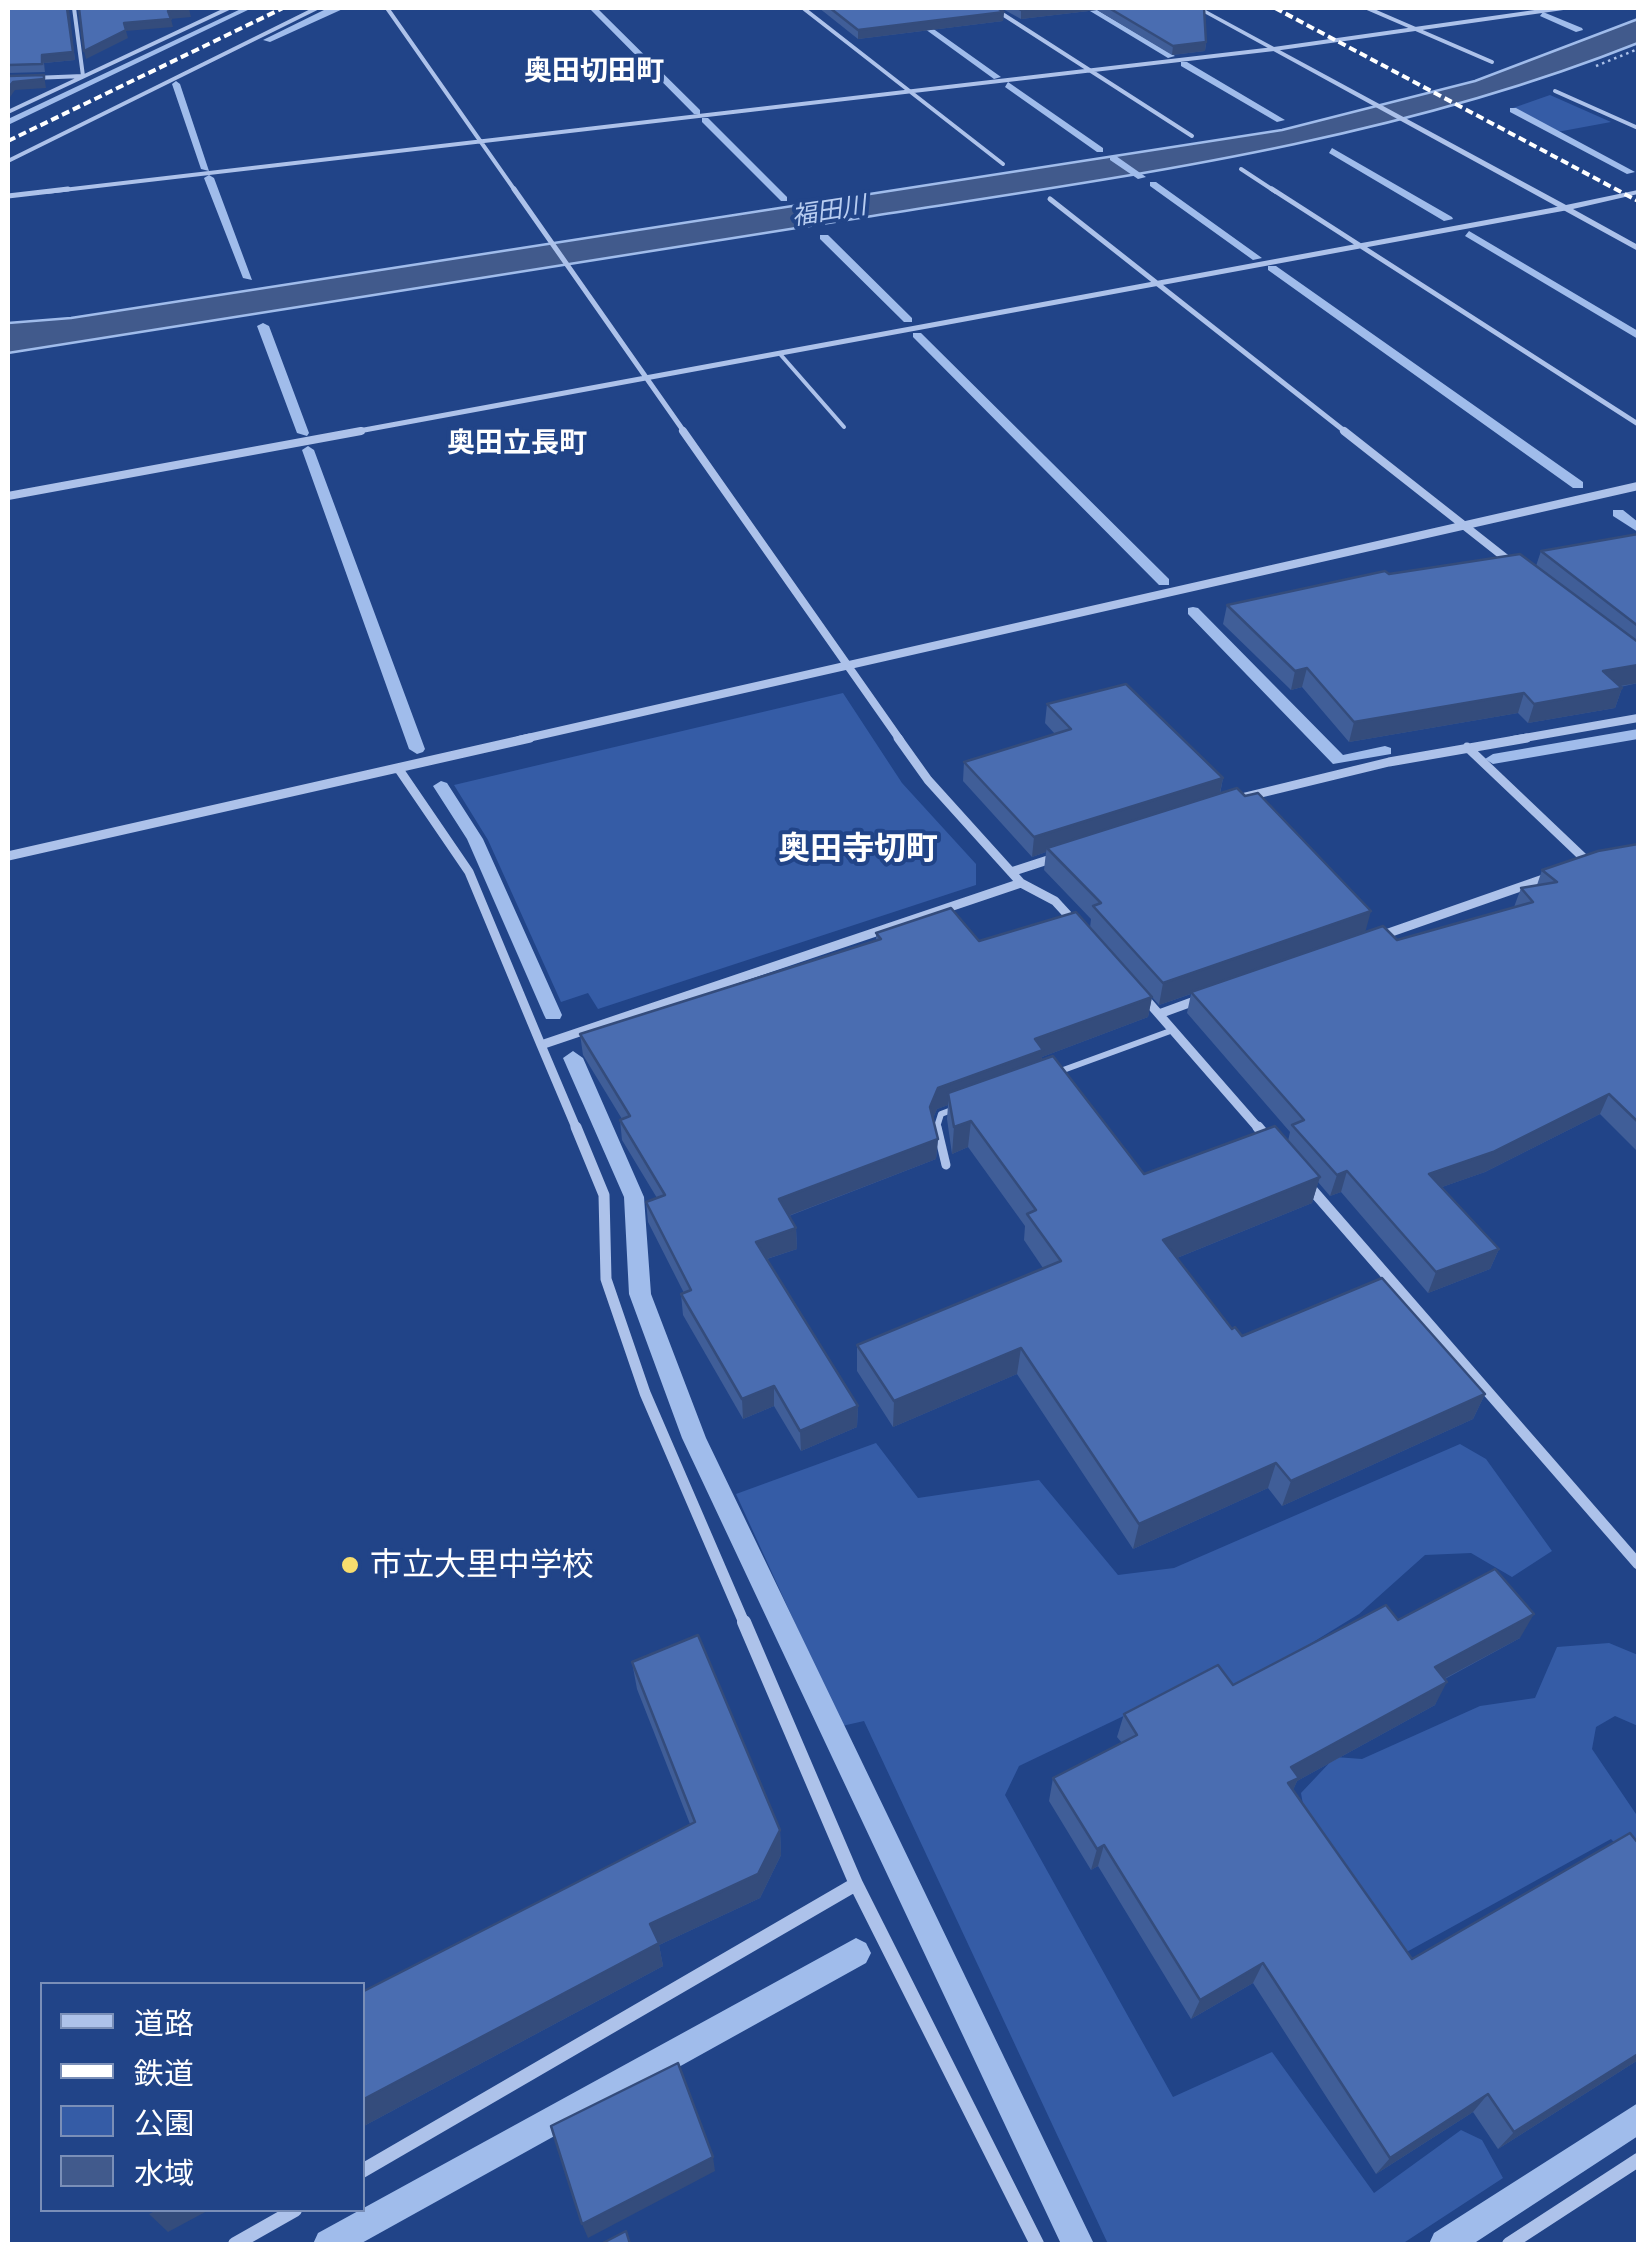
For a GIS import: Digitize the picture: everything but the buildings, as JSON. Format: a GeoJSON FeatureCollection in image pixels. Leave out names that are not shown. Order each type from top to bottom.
{"type":"FeatureCollection","features":[{"type":"Feature","properties":{"kind":"street"},"geometry":{"type":"LineString","coordinates":[[74,8],[84,76]]}},
{"type":"Feature","properties":{"kind":"street"},"geometry":{"type":"LineString","coordinates":[[8,112],[229,8]]}},
{"type":"Feature","properties":{"kind":"street"},"geometry":{"type":"LineString","coordinates":[[8,161],[316,8]]}},
{"type":"Feature","properties":{"kind":"street"},"geometry":{"type":"LineString","coordinates":[[387,8],[928,780],[1021,883],[1055,901],[1081,929]]}},
{"type":"Feature","properties":{"kind":"street"},"geometry":{"type":"LineString","coordinates":[[802,8],[1003,164]]}},
{"type":"Feature","properties":{"kind":"street"},"geometry":{"type":"LineString","coordinates":[[993,8],[1192,136]]}},
{"type":"Feature","properties":{"kind":"street"},"geometry":{"type":"LineString","coordinates":[[1198,8],[1638,248]]}},
{"type":"Feature","properties":{"kind":"street"},"geometry":{"type":"LineString","coordinates":[[1367,8],[1492,62]]}},
{"type":"Feature","properties":{"kind":"street"},"geometry":{"type":"LineString","coordinates":[[8,196],[1274,49],[1563,8]]}},
{"type":"Feature","properties":{"kind":"street"},"geometry":{"type":"LineString","coordinates":[[8,79],[84,76]]}},
{"type":"Feature","properties":{"kind":"street"},"geometry":{"type":"LineString","coordinates":[[1555,91],[1638,128]]}},
{"type":"Feature","properties":{"kind":"street"},"geometry":{"type":"LineString","coordinates":[[1241,168],[1638,424]]}},
{"type":"Feature","properties":{"kind":"street"},"geometry":{"type":"LineString","coordinates":[[8,496],[1638,192]]}},
{"type":"Feature","properties":{"kind":"street"},"geometry":{"type":"LineString","coordinates":[[1050,200],[1528,575]]}},
{"type":"Feature","properties":{"kind":"street"},"geometry":{"type":"LineString","coordinates":[[8,856],[1638,486]]}},
{"type":"Feature","properties":{"kind":"street"},"geometry":{"type":"LineString","coordinates":[[1231,802],[1388,762],[1638,718]]}},
{"type":"Feature","properties":{"kind":"street"},"geometry":{"type":"LineString","coordinates":[[1467,747],[1586,864]]}},
{"type":"Feature","properties":{"kind":"street"},"geometry":{"type":"LineString","coordinates":[[398,768],[469,872],[604,1195],[606,1279],[646,1392],[856,1884],[1037,2244]]}},
{"type":"Feature","properties":{"kind":"street"},"geometry":{"type":"LineString","coordinates":[[1011,872],[1066,855]]}},
{"type":"Feature","properties":{"kind":"street"},"geometry":{"type":"LineString","coordinates":[[1363,942],[1604,859]]}},
{"type":"Feature","properties":{"kind":"street"},"geometry":{"type":"LineString","coordinates":[[541,1046],[1021,883]]}},
{"type":"Feature","properties":{"kind":"street"},"geometry":{"type":"LineString","coordinates":[[1133,986],[1276,1149]]}},
{"type":"Feature","properties":{"kind":"street"},"geometry":{"type":"LineString","coordinates":[[1158,1014],[1214,994]]}},
{"type":"Feature","properties":{"kind":"street"},"geometry":{"type":"LineString","coordinates":[[1302,1179],[1633,1548],[1638,1564]]}},
{"type":"Feature","properties":{"kind":"street"},"geometry":{"type":"LineString","coordinates":[[365,2168],[856,1884]]}},
{"type":"Feature","properties":{"kind":"street"},"geometry":{"type":"LineString","coordinates":[[1508,2244],[1638,2160]]}},
{"type":"Feature","properties":{"kind":"street"},"geometry":{"type":"LineString","coordinates":[[235,2244],[291,2212]]}},
{"type":"Feature","properties":{"kind":"lane"},"geometry":{"type":"LineString","coordinates":[[780,354],[844,427]]}},
{"type":"Feature","properties":{"kind":"lane"},"geometry":{"type":"LineString","coordinates":[[1048,1075],[1172,1030]]}},
{"type":"Feature","properties":{"kind":"lane"},"geometry":{"type":"LineString","coordinates":[[946,1165],[936,1130],[941,1114],[976,1101]]}},
{"type":"Feature","properties":{"kind":"green space"},"geometry":{"type":"Polygon","coordinates":[[[1550,95],[1611,122],[1557,132],[1513,108],[1550,95]]]}},
{"type":"Feature","properties":{"kind":"green space"},"geometry":{"type":"Polygon","coordinates":[[[843,693],[902,783],[976,864],[976,885],[598,1009],[588,993],[561,1002],[488,840],[454,785],[843,693]]]}},
{"type":"Feature","properties":{"kind":"green space"},"geometry":{"type":"Polygon","coordinates":[[[876,1443],[918,1498],[1039,1480],[1118,1575],[1174,1568],[1460,1444],[1486,1459],[1552,1551],[1512,1577],[1471,1553],[1425,1555],[1359,1614],[1274,1666],[1244,1695],[1201,1679],[1019,1766],[1005,1795],[1173,2097],[1272,2052],[1374,2193],[1461,2130],[1482,2140],[1503,2178],[1402,2244],[1108,2244],[864,1721],[842,1726],[736,1494],[876,1443]]]}},
{"type":"Feature","properties":{"kind":"green space"},"geometry":{"type":"Polygon","coordinates":[[[1609,1643],[1638,1655],[1638,1726],[1615,1716],[1596,1727],[1592,1749],[1638,1817],[1638,1868],[1611,1839],[1403,1954],[1305,1816],[1301,1793],[1335,1757],[1362,1759],[1480,1706],[1535,1698],[1557,1647],[1609,1643]]]}},
{"type":"Feature","properties":{"kind":"water"},"geometry":{"type":"Polygon","coordinates":[[[1638,19],[1638,43],[1544,77],[1450,106],[1257,152],[8,353],[8,323],[71,318],[1282,130],[1475,81],[1638,19]]]}},
{"type":"Feature","properties":{"kind":"waterway"},"geometry":{"type":"LineString","coordinates":[[8,122],[248,8]]}},
{"type":"Feature","properties":{"kind":"waterway"},"geometry":{"type":"LineString","coordinates":[[267,40],[331,9],[341,8]]}},
{"type":"Feature","properties":{"kind":"waterway"},"geometry":{"type":"LineString","coordinates":[[593,8],[697,112]]}},
{"type":"Feature","properties":{"kind":"waterway"},"geometry":{"type":"LineString","coordinates":[[900,8],[997,77]]}},
{"type":"Feature","properties":{"kind":"waterway"},"geometry":{"type":"LineString","coordinates":[[1089,8],[1171,56]]}},
{"type":"Feature","properties":{"kind":"waterway"},"geometry":{"type":"LineString","coordinates":[[1543,14],[1579,30]]}},
{"type":"Feature","properties":{"kind":"waterway"},"geometry":{"type":"LineString","coordinates":[[218,43],[234,41]]}},
{"type":"Feature","properties":{"kind":"waterway"},"geometry":{"type":"LineString","coordinates":[[1184,64],[1280,120]]}},
{"type":"Feature","properties":{"kind":"waterway"},"geometry":{"type":"LineString","coordinates":[[176,84],[206,169]]}},
{"type":"Feature","properties":{"kind":"waterway"},"geometry":{"type":"LineString","coordinates":[[1008,85],[1100,150]]}},
{"type":"Feature","properties":{"kind":"waterway"},"geometry":{"type":"LineString","coordinates":[[1513,110],[1630,172]]}},
{"type":"Feature","properties":{"kind":"waterway"},"geometry":{"type":"LineString","coordinates":[[705,120],[784,199]]}},
{"type":"Feature","properties":{"kind":"waterway"},"geometry":{"type":"LineString","coordinates":[[1332,151],[1448,219]]}},
{"type":"Feature","properties":{"kind":"waterway","name":"福田川"},"geometry":{"type":"LineString","coordinates":[[1113,158],[1141,177]]}},
{"type":"Feature","properties":{"kind":"waterway"},"geometry":{"type":"LineString","coordinates":[[209,178],[248,278]]}},
{"type":"Feature","properties":{"kind":"waterway"},"geometry":{"type":"LineString","coordinates":[[1153,184],[1257,258]]}},
{"type":"Feature","properties":{"kind":"waterway"},"geometry":{"type":"LineString","coordinates":[[1469,234],[1638,336]]}},
{"type":"Feature","properties":{"kind":"waterway"},"geometry":{"type":"LineString","coordinates":[[824,237],[908,320]]}},
{"type":"Feature","properties":{"kind":"waterway"},"geometry":{"type":"LineString","coordinates":[[1272,268],[1578,485]]}},
{"type":"Feature","properties":{"kind":"waterway"},"geometry":{"type":"LineString","coordinates":[[263,326],[303,433]]}},
{"type":"Feature","properties":{"kind":"waterway"},"geometry":{"type":"LineString","coordinates":[[917,335],[1164,582]]}},
{"type":"Feature","properties":{"kind":"waterway"},"geometry":{"type":"LineString","coordinates":[[308,450],[417,749]]}},
{"type":"Feature","properties":{"kind":"waterway"},"geometry":{"type":"LineString","coordinates":[[1618,513],[1638,528]]}},
{"type":"Feature","properties":{"kind":"waterway"},"geometry":{"type":"LineString","coordinates":[[1193,611],[1339,761],[1385,751]]}},
{"type":"Feature","properties":{"kind":"waterway"},"geometry":{"type":"LineString","coordinates":[[1493,759],[1638,734]]}},
{"type":"Feature","properties":{"kind":"waterway"},"geometry":{"type":"LineString","coordinates":[[441,786],[475,839],[553,1015]]}},
{"type":"Feature","properties":{"kind":"waterway"},"geometry":{"type":"LineString","coordinates":[[573,1058],[634,1197],[640,1294],[694,1438],[1078,2244]]}},
{"type":"Feature","properties":{"kind":"waterway"},"geometry":{"type":"LineString","coordinates":[[329,2244],[856,1953]]}},
{"type":"Feature","properties":{"kind":"waterway"},"geometry":{"type":"LineString","coordinates":[[1445,2244],[1638,2118]]}},
{"type":"Feature","properties":{"kind":"railway"},"geometry":{"type":"LineString","coordinates":[[8,141],[283,8]]}},
{"type":"Feature","properties":{"kind":"railway"},"geometry":{"type":"LineString","coordinates":[[1275,8],[1638,201]]}},
{"type":"Feature","properties":{"kind":"place","name":"市立大里中学校"},"geometry":{"type":"Point","coordinates":[350,1565]}},
{"type":"Feature","properties":{"kind":"district","name":"奥田切田町"},"geometry":{"type":"Point","coordinates":[594,71]}},
{"type":"Feature","properties":{"kind":"district","name":"奥田立長町"},"geometry":{"type":"Point","coordinates":[517,443]}},
{"type":"Feature","properties":{"kind":"district","name":"奥田寺切町"},"geometry":{"type":"Point","coordinates":[858,849]}}]}
